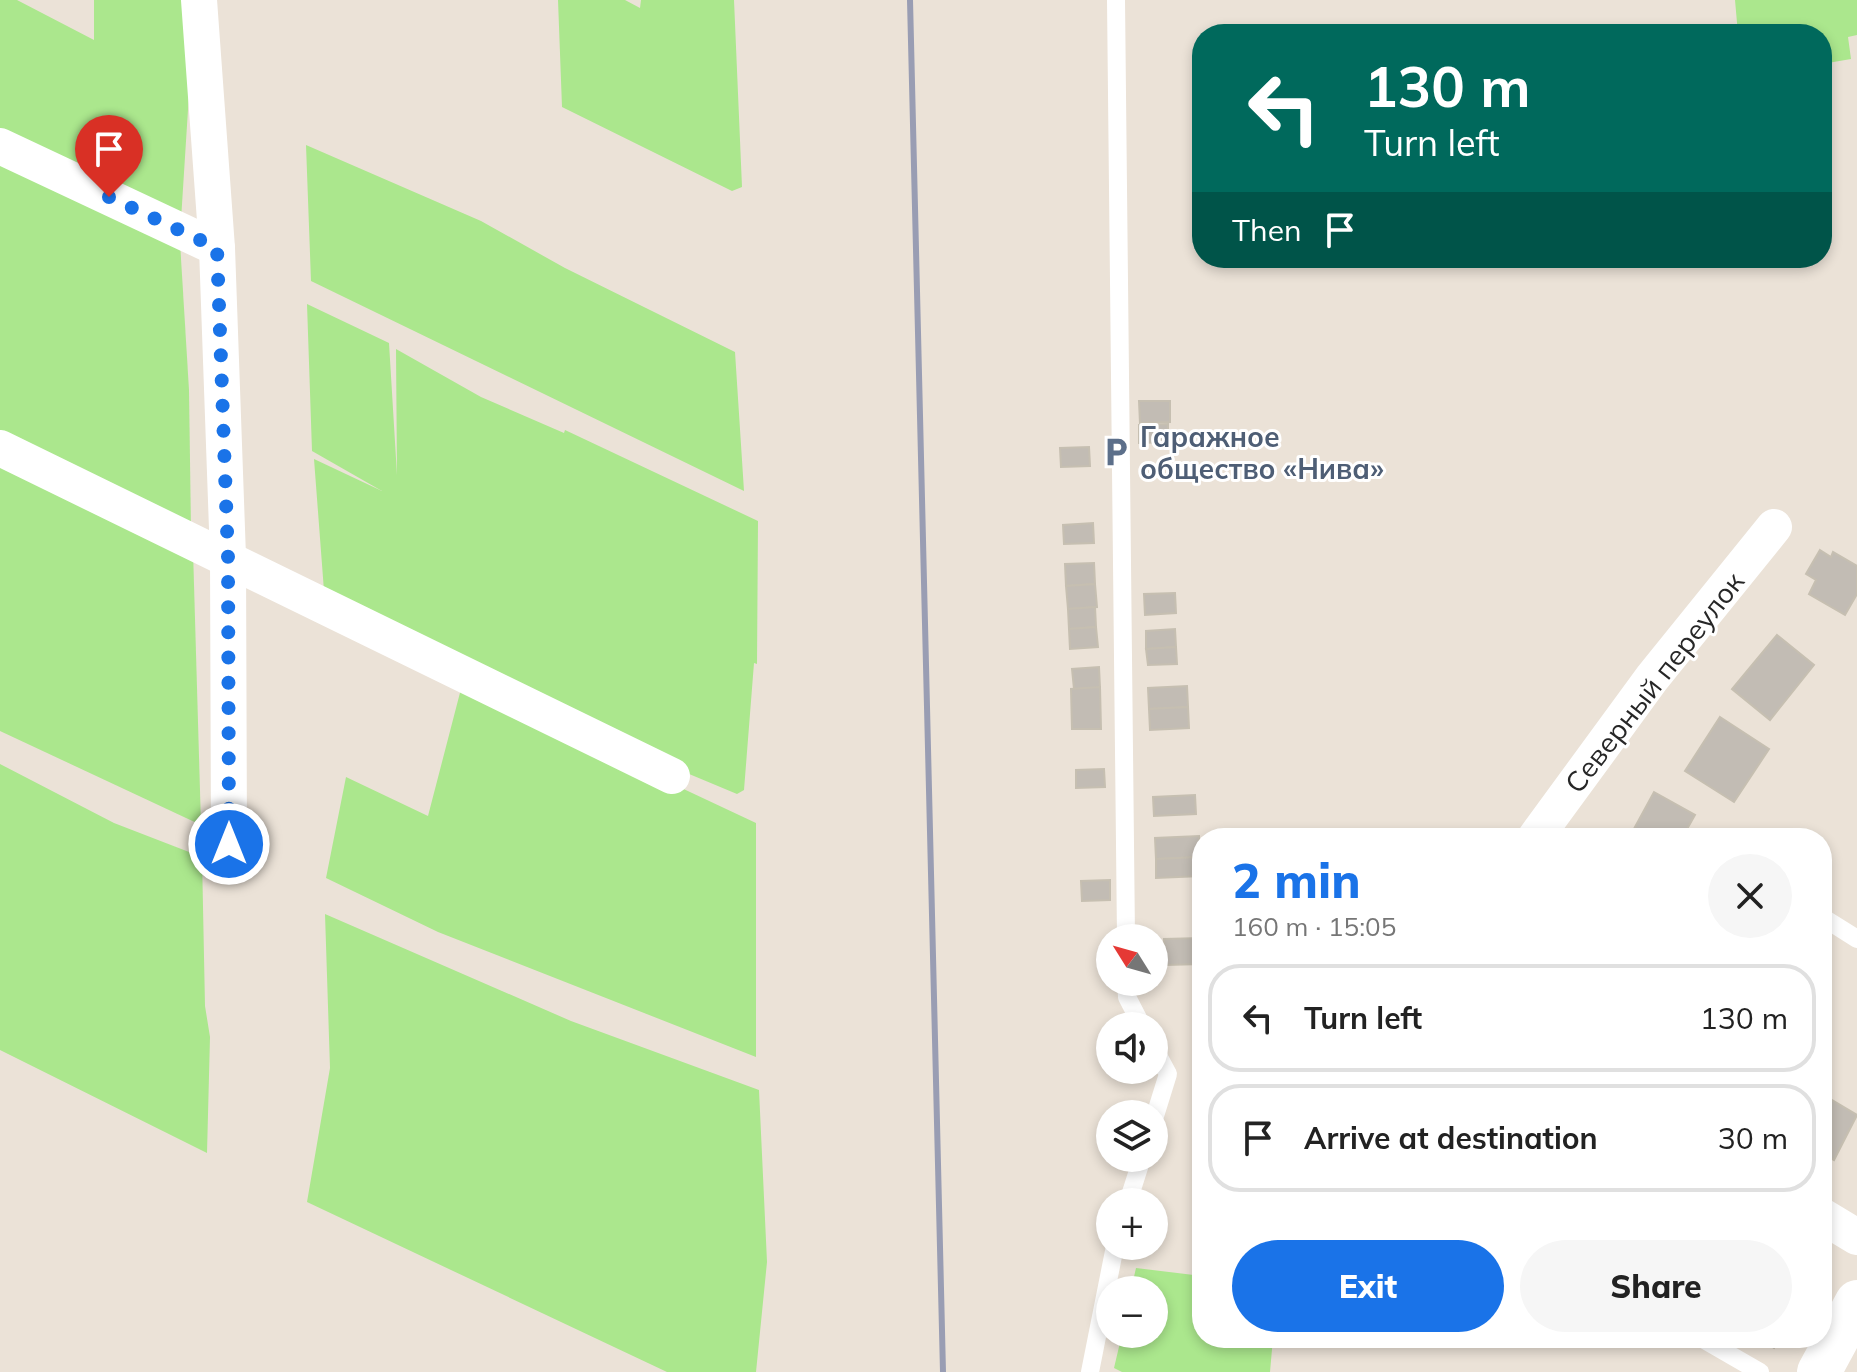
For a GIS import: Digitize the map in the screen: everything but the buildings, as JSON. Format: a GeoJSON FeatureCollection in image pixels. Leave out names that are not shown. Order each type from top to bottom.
{"type":"FeatureCollection","features":[{"type":"Feature","properties":{"kind":"main road"},"geometry":{"type":"LineString","coordinates":[[1819,1372],[1857,1302]]}},
{"type":"Feature","properties":{"kind":"street"},"geometry":{"type":"LineString","coordinates":[[199,0],[217,248],[228,557],[229,844]]}},
{"type":"Feature","properties":{"kind":"street"},"geometry":{"type":"LineString","coordinates":[[0,146],[217,248]]}},
{"type":"Feature","properties":{"kind":"street"},"geometry":{"type":"LineString","coordinates":[[0,448],[672,776]]}},
{"type":"Feature","properties":{"kind":"street","name":"Северный переулок"},"geometry":{"type":"LineString","coordinates":[[1542,828],[1652,678],[1774,527]]}},
{"type":"Feature","properties":{"kind":"street"},"geometry":{"type":"LineString","coordinates":[[1832,1222],[1857,1237]]}},
{"type":"Feature","properties":{"kind":"lane"},"geometry":{"type":"LineString","coordinates":[[1116,0],[1126,924]]}},
{"type":"Feature","properties":{"kind":"lane"},"geometry":{"type":"LineString","coordinates":[[1832,923],[1857,939]]}},
{"type":"Feature","properties":{"kind":"lane"},"geometry":{"type":"LineString","coordinates":[[1090,1372],[1112,1260]]}},
{"type":"Feature","properties":{"kind":"lane"},"geometry":{"type":"LineString","coordinates":[[1718,1348],[1760,1372]]}},
{"type":"Feature","properties":{"kind":"green space"},"geometry":{"type":"Polygon","coordinates":[[[0,0],[17,0],[94,40],[94,0],[184,0],[190,78],[181,220],[0,133],[0,0]]]}},
{"type":"Feature","properties":{"kind":"green space"},"geometry":{"type":"Polygon","coordinates":[[[558,0],[625,0],[640,8],[641,0],[734,0],[742,187],[732,191],[562,107],[558,0]]]}},
{"type":"Feature","properties":{"kind":"green space"},"geometry":{"type":"Polygon","coordinates":[[[1735,0],[1857,0],[1857,35],[1848,37],[1851,59],[1832,62],[1832,24],[1737,24],[1735,0]]]}},
{"type":"Feature","properties":{"kind":"green space"},"geometry":{"type":"Polygon","coordinates":[[[306,145],[481,221],[565,268],[735,352],[744,491],[311,281],[306,145]]]}},
{"type":"Feature","properties":{"kind":"green space"},"geometry":{"type":"Polygon","coordinates":[[[0,151],[180,242],[189,390],[191,530],[0,437],[0,151]]]}},
{"type":"Feature","properties":{"kind":"green space"},"geometry":{"type":"Polygon","coordinates":[[[307,304],[389,343],[397,475],[396,349],[481,397],[564,433],[565,430],[758,521],[757,664],[754,663],[744,790],[737,794],[658,761],[325,604],[314,459],[382,491],[312,451],[307,304]]]}},
{"type":"Feature","properties":{"kind":"green space"},"geometry":{"type":"Polygon","coordinates":[[[0,457],[193,550],[201,825],[0,731],[0,457]]]}},
{"type":"Feature","properties":{"kind":"green space"},"geometry":{"type":"Polygon","coordinates":[[[462,685],[756,823],[756,1057],[438,932],[326,878],[346,777],[428,816],[462,685]]]}},
{"type":"Feature","properties":{"kind":"green space"},"geometry":{"type":"Polygon","coordinates":[[[0,764],[114,823],[202,857],[205,1006],[210,1037],[207,1153],[0,1050],[0,764]]]}},
{"type":"Feature","properties":{"kind":"green space"},"geometry":{"type":"Polygon","coordinates":[[[325,914],[571,1021],[759,1090],[767,1262],[756,1372],[667,1372],[307,1202],[330,1068],[325,914]]]}},
{"type":"Feature","properties":{"kind":"green space"},"geometry":{"type":"Polygon","coordinates":[[[1136,1268],[1192,1275],[1192,1348],[1272,1348],[1270,1372],[1122,1372],[1114,1368],[1119,1348],[1168,1348],[1168,1276],[1134,1276],[1136,1268]]]}},
{"type":"Feature","properties":{"kind":"railway"},"geometry":{"type":"LineString","coordinates":[[910,0],[943,1372]]}},
{"type":"Feature","properties":{"kind":"place","name":"Гаражное общество «Нива»"},"geometry":{"type":"Point","coordinates":[1116,452]}},
{"type":"Feature","properties":{"kind":"route"},"geometry":{"type":"LineString","coordinates":[[109,197],[217,248],[228,557],[229,844]]}}]}
